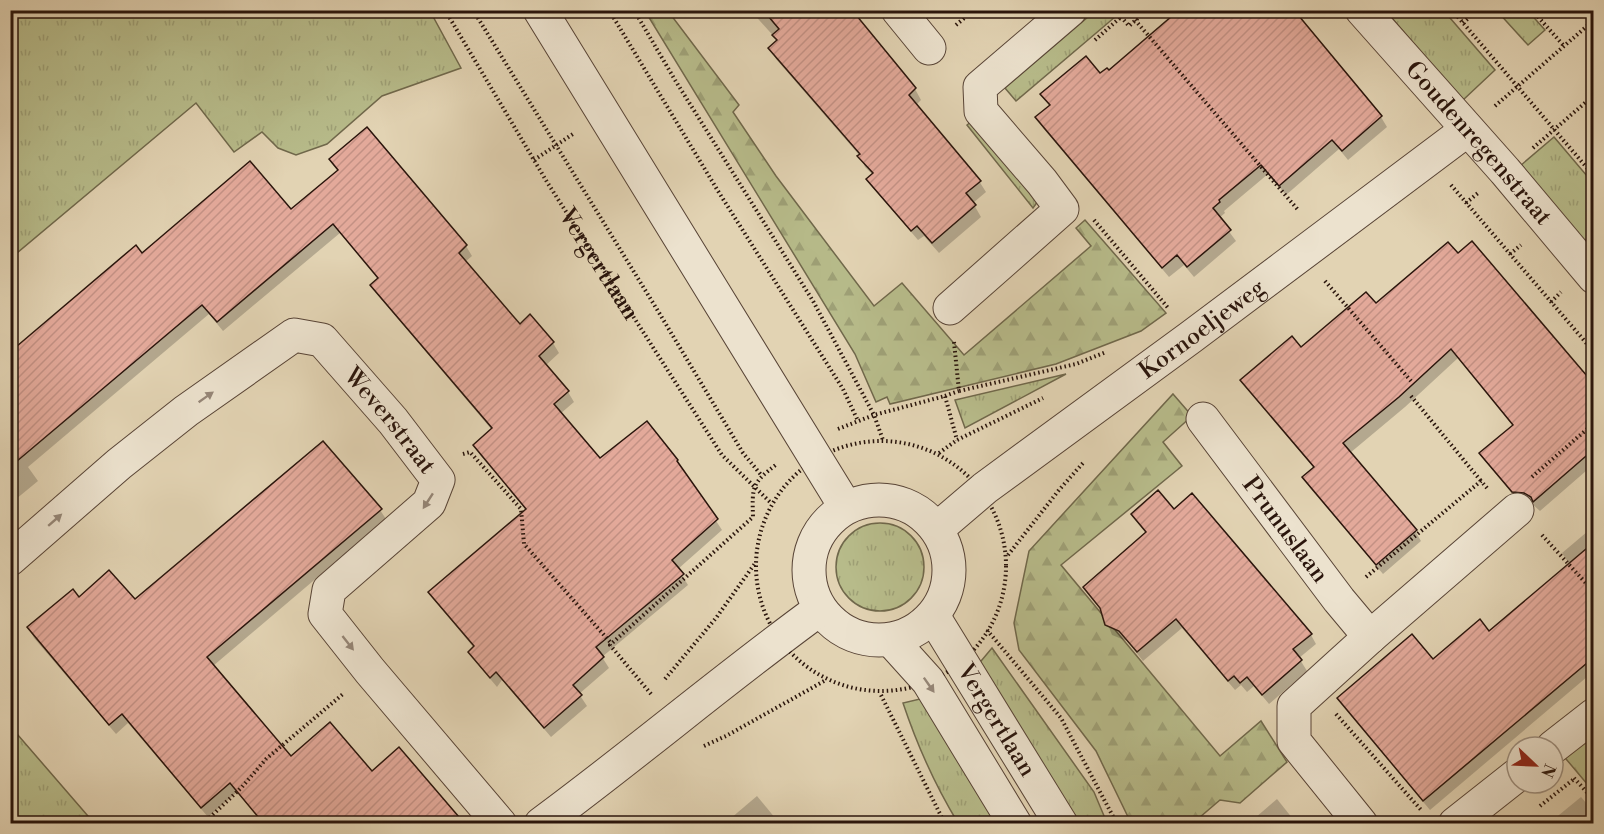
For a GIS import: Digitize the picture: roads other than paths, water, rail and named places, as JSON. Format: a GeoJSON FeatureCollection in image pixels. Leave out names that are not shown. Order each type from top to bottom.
{"type":"FeatureCollection","features":[{"type":"Feature","properties":{"kind":"street"},"geometry":{"type":"LineString","coordinates":[[540,10],[845,506]]}},
{"type":"Feature","properties":{"kind":"street"},"geometry":{"type":"LineString","coordinates":[[898,10],[929,48]]}},
{"type":"Feature","properties":{"kind":"street"},"geometry":{"type":"LineString","coordinates":[[950,308],[1062,209],[981,111],[980,87],[1070,10]]}},
{"type":"Feature","properties":{"kind":"street","name":"Goudenregenstraat"},"geometry":{"type":"LineString","coordinates":[[1362,10],[1505,171],[1584,271]]}},
{"type":"Feature","properties":{"kind":"street","name":"Kornoeljeweg"},"geometry":{"type":"LineString","coordinates":[[937,529],[985,488],[1314,246],[1467,130]]}},
{"type":"Feature","properties":{"kind":"street","name":"Weverstraat"},"geometry":{"type":"LineString","coordinates":[[10,559],[119,464],[186,411],[294,335],[322,340],[393,421],[438,480],[429,503],[329,590],[325,614],[500,824]]}},
{"type":"Feature","properties":{"kind":"street","name":"Prunuslaan"},"geometry":{"type":"LineString","coordinates":[[1203,419],[1339,600],[1370,637]]}},
{"type":"Feature","properties":{"kind":"street"},"geometry":{"type":"LineString","coordinates":[[869,500],[891,500],[918,510],[937,529],[948,552],[950,573],[946,593],[933,616],[911,633],[891,640],[866,640],[842,631],[820,609],[810,587],[808,564],[817,536],[832,517],[845,506],[869,500]]}},
{"type":"Feature","properties":{"kind":"street"},"geometry":{"type":"LineString","coordinates":[[1361,824],[1294,741],[1294,706],[1517,510]]}},
{"type":"Feature","properties":{"kind":"street"},"geometry":{"type":"LineString","coordinates":[[541,824],[820,609]]}},
{"type":"Feature","properties":{"kind":"street","name":"Vergertlaan"},"geometry":{"type":"LineString","coordinates":[[933,616],[1061,824]]}},
{"type":"Feature","properties":{"kind":"street","name":"Vergertlaan"},"geometry":{"type":"LineString","coordinates":[[891,640],[928,681],[1015,824]]}},
{"type":"Feature","properties":{"kind":"street"},"geometry":{"type":"LineString","coordinates":[[1565,737],[1593,715]]}},
{"type":"Feature","properties":{"kind":"street"},"geometry":{"type":"LineString","coordinates":[[1455,824],[1505,784]]}}]}
